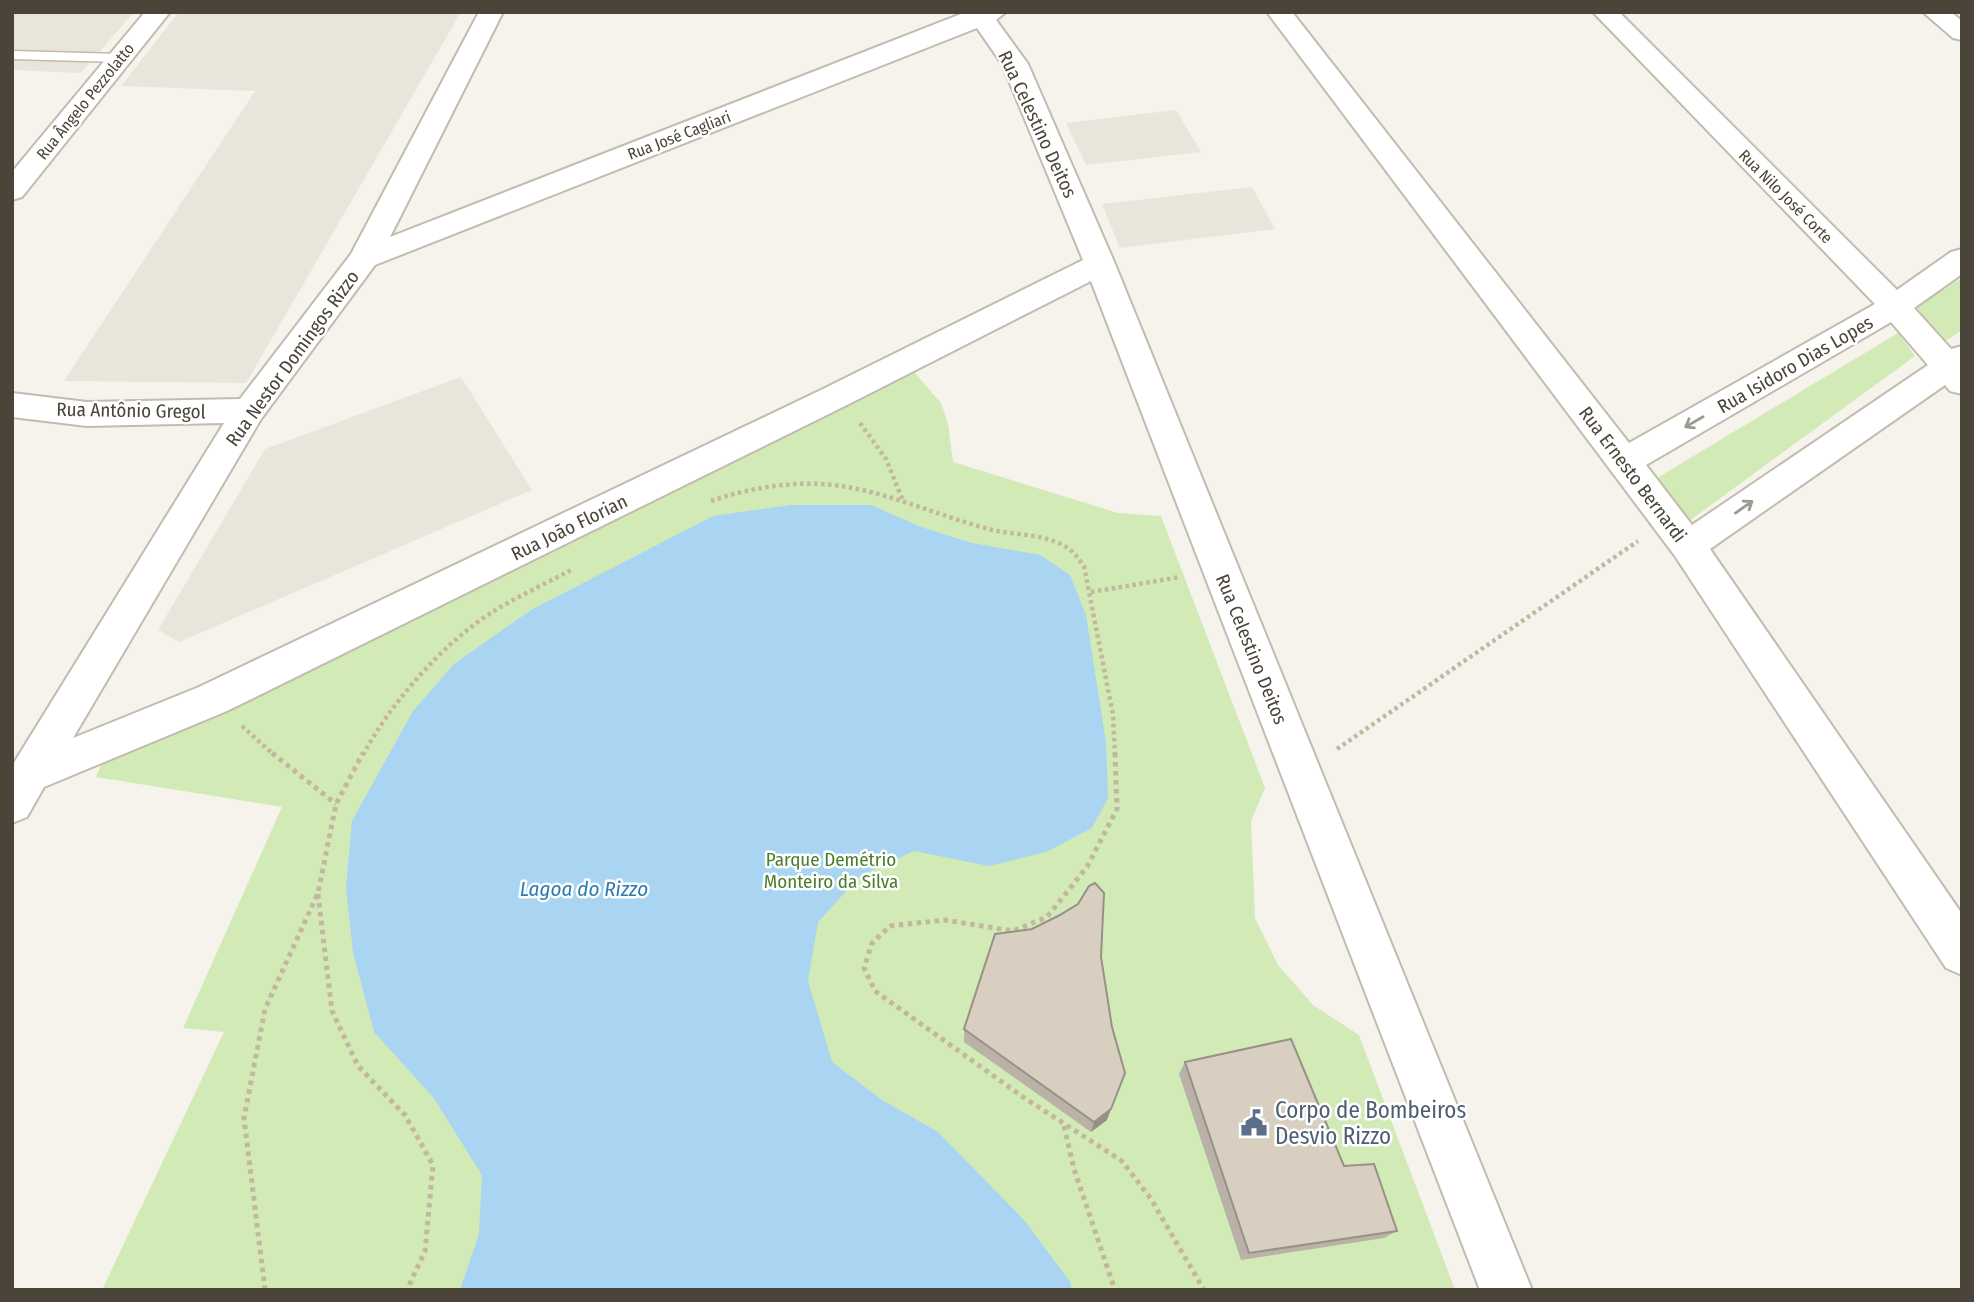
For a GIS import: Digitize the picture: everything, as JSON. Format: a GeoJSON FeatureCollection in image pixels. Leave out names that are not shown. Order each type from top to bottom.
{"type":"FeatureCollection","features":[{"type":"Feature","properties":{"kind":"street","name":"Rua Ângelo Pezzolatto"},"geometry":{"type":"LineString","coordinates":[[12,191],[158,12]]}},
{"type":"Feature","properties":{"kind":"street","name":"Rua Nestor Domingos Rizzo"},"geometry":{"type":"LineString","coordinates":[[21,789],[249,411],[364,258],[491,12]]}},
{"type":"Feature","properties":{"kind":"street","name":"Rua Ernesto Bernardi"},"geometry":{"type":"LineString","coordinates":[[1279,12],[1677,533],[1962,953]]}},
{"type":"Feature","properties":{"kind":"street","name":"Rua Nilo José Corte"},"geometry":{"type":"LineString","coordinates":[[1605,12],[1957,369]]}},
{"type":"Feature","properties":{"kind":"street"},"geometry":{"type":"LineString","coordinates":[[1935,12],[1962,33]]}},
{"type":"Feature","properties":{"kind":"street","name":"Rua José Cagliari"},"geometry":{"type":"LineString","coordinates":[[364,258],[984,13]]}},
{"type":"Feature","properties":{"kind":"street","name":"Rua Celestino Deitos"},"geometry":{"type":"LineString","coordinates":[[984,13],[1015,64],[1100,264],[1506,1290]]}},
{"type":"Feature","properties":{"kind":"street","name":"Rua Isidoro Dias Lopes"},"geometry":{"type":"LineString","coordinates":[[1623,462],[1895,306],[1962,259]]}},
{"type":"Feature","properties":{"kind":"street","name":"Rua João Florian"},"geometry":{"type":"LineString","coordinates":[[21,789],[214,699],[835,397],[1100,264]]}},
{"type":"Feature","properties":{"kind":"street"},"geometry":{"type":"LineString","coordinates":[[1677,533],[1957,369]]}},
{"type":"Feature","properties":{"kind":"street","name":"Rua Antônio Gregol"},"geometry":{"type":"LineString","coordinates":[[12,405],[88,414],[249,411]]}},
{"type":"Feature","properties":{"kind":"lane"},"geometry":{"type":"LineString","coordinates":[[12,55],[120,58]]}},
{"type":"Feature","properties":{"kind":"path"},"geometry":{"type":"LineString","coordinates":[[835,397],[877,443],[897,478],[903,501]]}},
{"type":"Feature","properties":{"kind":"path"},"geometry":{"type":"LineString","coordinates":[[703,504],[732,493],[771,487],[836,485],[903,501],[944,517],[996,531],[1042,538],[1071,550],[1084,566],[1113,715],[1117,809],[1087,867],[1047,917],[1013,931],[945,920],[916,921],[890,926],[872,943],[864,968],[875,991],[1064,1125],[1122,1161],[1151,1199],[1204,1290]]}},
{"type":"Feature","properties":{"kind":"path"},"geometry":{"type":"LineString","coordinates":[[1301,773],[1677,533]]}},
{"type":"Feature","properties":{"kind":"path"},"geometry":{"type":"LineString","coordinates":[[265,1290],[244,1118],[265,1009],[317,893],[336,804],[371,739],[428,666],[460,635],[492,612],[583,565]]}},
{"type":"Feature","properties":{"kind":"path"},"geometry":{"type":"LineString","coordinates":[[1091,592],[1221,569]]}},
{"type":"Feature","properties":{"kind":"path"},"geometry":{"type":"LineString","coordinates":[[214,699],[274,755],[336,804]]}},
{"type":"Feature","properties":{"kind":"path"},"geometry":{"type":"LineString","coordinates":[[317,893],[332,1011],[358,1066],[405,1115],[433,1165],[425,1251],[407,1290]]}},
{"type":"Feature","properties":{"kind":"path"},"geometry":{"type":"LineString","coordinates":[[1064,1125],[1074,1170],[1115,1290]]}},
{"type":"Feature","properties":{"kind":"shaded area"},"geometry":{"type":"Polygon","coordinates":[[[12,12],[134,12],[81,73],[12,70],[12,12]]]}},
{"type":"Feature","properties":{"kind":"shaded area"},"geometry":{"type":"Polygon","coordinates":[[[179,12],[461,12],[246,383],[64,381],[255,91],[121,86],[179,12]]]}},
{"type":"Feature","properties":{"kind":"shaded area"},"geometry":{"type":"Polygon","coordinates":[[[1176,110],[1201,152],[1086,165],[1066,123],[1176,110]]]}},
{"type":"Feature","properties":{"kind":"shaded area"},"geometry":{"type":"Polygon","coordinates":[[[1252,187],[1275,229],[1120,248],[1102,204],[1252,187]]]}},
{"type":"Feature","properties":{"kind":"shaded area"},"geometry":{"type":"Polygon","coordinates":[[[461,377],[532,490],[179,642],[158,630],[265,449],[461,377]]]}},
{"type":"Feature","properties":{"kind":"green space"},"geometry":{"type":"Polygon","coordinates":[[[1962,278],[1962,330],[1941,344],[1917,307],[1962,278]]]}},
{"type":"Feature","properties":{"kind":"green space"},"geometry":{"type":"Polygon","coordinates":[[[1898,333],[1915,356],[1689,521],[1657,478],[1898,333]]]}},
{"type":"Feature","properties":{"kind":"green space","name":"Parque Demétrio Monteiro da Silva"},"geometry":{"type":"Polygon","coordinates":[[[908,365],[941,403],[948,424],[953,462],[1118,513],[1161,516],[1265,788],[1251,821],[1255,918],[1278,965],[1313,1005],[1359,1035],[1455,1290],[102,1290],[224,1032],[183,1028],[282,807],[96,777],[104,758],[908,365]]]}},
{"type":"Feature","properties":{"kind":"water","name":"Lagoa do Rizzo"},"geometry":{"type":"Polygon","coordinates":[[[791,505],[871,505],[921,527],[972,543],[1040,555],[1070,575],[1086,615],[1106,742],[1108,798],[1092,828],[1046,852],[989,866],[914,851],[860,876],[818,922],[808,981],[832,1062],[882,1100],[938,1132],[1024,1220],[1071,1283],[1071,1290],[460,1290],[479,1234],[482,1175],[433,1097],[374,1032],[353,952],[346,888],[352,821],[413,711],[454,664],[531,610],[713,516],[791,505]]]}},
{"type":"Feature","properties":{"kind":"building"},"geometry":{"type":"Polygon","coordinates":[[[1095,883],[1104,893],[1101,957],[1112,1027],[1125,1073],[1111,1109],[1094,1122],[964,1029],[995,934],[1032,929],[1058,916],[1078,904],[1089,886],[1095,883]]]}},
{"type":"Feature","properties":{"kind":"building","name":"Corpo de Bombeiros Desvio Rizzo"},"geometry":{"type":"Polygon","coordinates":[[[1291,1039],[1344,1166],[1374,1164],[1397,1231],[1249,1253],[1185,1062],[1291,1039]]]}},
{"type":"Feature","properties":{"kind":"place","name":"Corpo de Bombeiros Desvio Rizzo"},"geometry":{"type":"Point","coordinates":[1254,1123]}}]}
